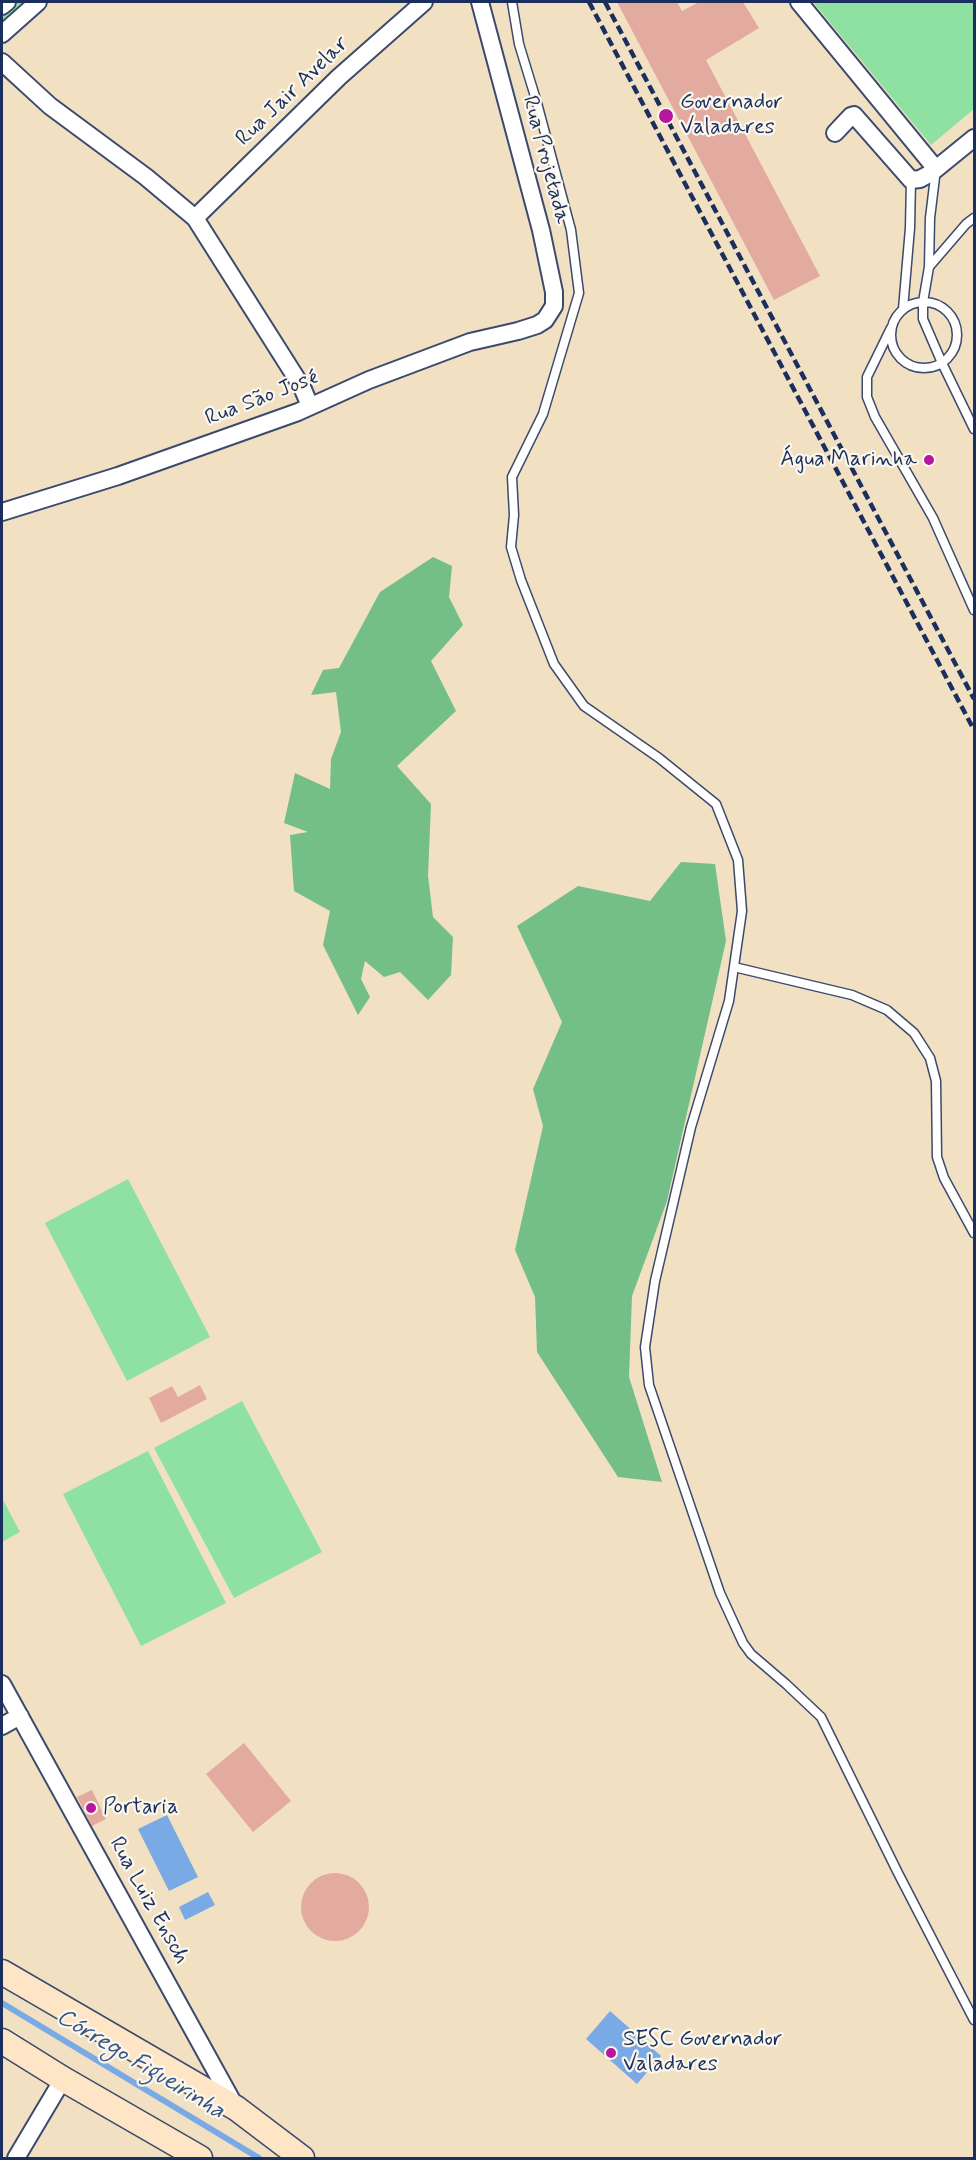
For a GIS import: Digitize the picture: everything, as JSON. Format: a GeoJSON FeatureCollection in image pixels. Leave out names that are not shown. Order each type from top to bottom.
{"type":"FeatureCollection","features":[{"type":"Feature","properties":{"kind":"main road"},"geometry":{"type":"LineString","coordinates":[[2,1971],[236,2108],[302,2158]]}},
{"type":"Feature","properties":{"kind":"main road"},"geometry":{"type":"LineString","coordinates":[[2,2040],[63,2079],[200,2158]]}},
{"type":"Feature","properties":{"kind":"street"},"geometry":{"type":"LineString","coordinates":[[2,6],[7,2]]}},
{"type":"Feature","properties":{"kind":"street"},"geometry":{"type":"LineString","coordinates":[[2,34],[38,2]]}},
{"type":"Feature","properties":{"kind":"street","name":"Rua Jair Avelar"},"geometry":{"type":"LineString","coordinates":[[195,218],[339,77],[424,2]]}},
{"type":"Feature","properties":{"kind":"street","name":"Rua Projetada"},"geometry":{"type":"LineString","coordinates":[[480,2],[541,230],[554,292],[554,306],[551,313],[537,325]]}},
{"type":"Feature","properties":{"kind":"street"},"geometry":{"type":"LineString","coordinates":[[799,2],[936,169]]}},
{"type":"Feature","properties":{"kind":"street"},"geometry":{"type":"LineString","coordinates":[[2,62],[50,106],[146,177],[195,218],[302,387],[310,406]]}},
{"type":"Feature","properties":{"kind":"street"},"geometry":{"type":"LineString","coordinates":[[835,133],[850,116],[854,115],[911,180],[920,179],[936,169],[975,138]]}},
{"type":"Feature","properties":{"kind":"street","name":"Rua São José"},"geometry":{"type":"LineString","coordinates":[[2,513],[118,476],[310,406],[369,380],[470,342],[537,325]]}},
{"type":"Feature","properties":{"kind":"street","name":"Rua Luiz Ensch"},"geometry":{"type":"LineString","coordinates":[[2,1684],[236,2108]]}},
{"type":"Feature","properties":{"kind":"street"},"geometry":{"type":"LineString","coordinates":[[2,1726],[20,1716]]}},
{"type":"Feature","properties":{"kind":"street"},"geometry":{"type":"LineString","coordinates":[[16,2158],[63,2079]]}},
{"type":"Feature","properties":{"kind":"lane"},"geometry":{"type":"LineString","coordinates":[[512,2],[519,44],[571,230],[579,293],[543,414],[512,477],[514,515],[511,547],[521,580],[554,664],[584,706],[659,758],[716,804],[738,860],[742,911],[729,1001],[691,1127],[655,1281],[645,1347],[650,1386],[720,1593],[743,1643],[751,1654],[821,1717],[898,1873],[975,2020]]}},
{"type":"Feature","properties":{"kind":"lane"},"geometry":{"type":"LineString","coordinates":[[936,169],[930,218],[929,267],[922,302],[923,319],[975,429]]}},
{"type":"Feature","properties":{"kind":"lane"},"geometry":{"type":"LineString","coordinates":[[903,309],[910,228],[911,180]]}},
{"type":"Feature","properties":{"kind":"lane"},"geometry":{"type":"LineString","coordinates":[[929,267],[966,224],[975,218]]}},
{"type":"Feature","properties":{"kind":"lane"},"geometry":{"type":"LineString","coordinates":[[891,328],[894,350],[900,359],[920,368],[932,368],[942,363],[954,349],[957,339],[954,321],[941,306],[922,302],[903,309],[896,317],[867,377],[867,397],[875,417],[933,518],[975,610]]}},
{"type":"Feature","properties":{"kind":"lane"},"geometry":{"type":"LineString","coordinates":[[734,967],[852,995],[887,1010],[914,1033],[930,1058],[936,1081],[937,1157],[944,1178],[975,1233]]}},
{"type":"Feature","properties":{"kind":"green space"},"geometry":{"type":"Polygon","coordinates":[[[13,2],[33,2],[2,30],[2,12],[13,2]]]}},
{"type":"Feature","properties":{"kind":"green space"},"geometry":{"type":"Polygon","coordinates":[[[813,2],[974,2],[974,109],[931,145],[813,2]]]}},
{"type":"Feature","properties":{"kind":"green space"},"geometry":{"type":"Polygon","coordinates":[[[433,557],[452,566],[449,597],[463,625],[431,661],[456,711],[397,766],[431,804],[428,876],[433,917],[453,937],[451,975],[428,1000],[400,972],[384,977],[365,961],[361,979],[370,997],[358,1015],[323,945],[330,911],[294,891],[290,835],[308,832],[284,823],[295,773],[330,789],[331,759],[341,732],[336,692],[311,695],[323,670],[339,668],[380,592],[433,557]]]}},
{"type":"Feature","properties":{"kind":"green space"},"geometry":{"type":"Polygon","coordinates":[[[681,862],[715,864],[726,941],[667,1201],[632,1296],[629,1377],[662,1482],[618,1477],[537,1352],[535,1297],[515,1250],[543,1126],[533,1089],[562,1022],[517,926],[578,886],[650,901],[681,862]]]}},
{"type":"Feature","properties":{"kind":"green space"},"geometry":{"type":"Polygon","coordinates":[[[128,1179],[210,1337],[127,1381],[45,1223],[128,1179]]]}},
{"type":"Feature","properties":{"kind":"green space"},"geometry":{"type":"Polygon","coordinates":[[[242,1401],[322,1552],[234,1598],[154,1448],[242,1401]]]}},
{"type":"Feature","properties":{"kind":"green space"},"geometry":{"type":"Polygon","coordinates":[[[148,1451],[226,1603],[141,1646],[63,1494],[148,1451]]]}},
{"type":"Feature","properties":{"kind":"green space"},"geometry":{"type":"Polygon","coordinates":[[[2,1498],[20,1532],[2,1542],[2,1498]]]}},
{"type":"Feature","properties":{"kind":"water"},"geometry":{"type":"Polygon","coordinates":[[[167,1815],[198,1877],[169,1891],[138,1829],[167,1815]]]}},
{"type":"Feature","properties":{"kind":"water"},"geometry":{"type":"Polygon","coordinates":[[[208,1892],[215,1905],[185,1920],[179,1907],[208,1892]]]}},
{"type":"Feature","properties":{"kind":"water"},"geometry":{"type":"Polygon","coordinates":[[[610,2011],[661,2056],[637,2084],[586,2039],[610,2011]]]}},
{"type":"Feature","properties":{"kind":"building"},"geometry":{"type":"Polygon","coordinates":[[[617,2],[677,2],[682,11],[699,2],[743,2],[759,28],[706,60],[820,276],[774,300],[617,2]]]}},
{"type":"Feature","properties":{"kind":"building"},"geometry":{"type":"Polygon","coordinates":[[[200,1385],[207,1399],[161,1423],[149,1398],[172,1386],[178,1397],[200,1385]]]}},
{"type":"Feature","properties":{"kind":"building"},"geometry":{"type":"Polygon","coordinates":[[[244,1743],[291,1801],[253,1832],[206,1774],[244,1743]]]}},
{"type":"Feature","properties":{"kind":"building","name":"Portaria"},"geometry":{"type":"Polygon","coordinates":[[[92,1790],[106,1819],[92,1826],[77,1797],[92,1790]]]}},
{"type":"Feature","properties":{"kind":"building"},"geometry":{"type":"Polygon","coordinates":[[[328,1873],[342,1873],[354,1878],[364,1888],[369,1907],[364,1926],[354,1936],[342,1941],[328,1941],[316,1936],[306,1926],[301,1914],[301,1900],[306,1888],[316,1878],[328,1873]]]}},
{"type":"Feature","properties":{"kind":"waterway","name":"Córrego Figueirinha"},"geometry":{"type":"LineString","coordinates":[[2,2003],[259,2158]]}},
{"type":"Feature","properties":{"kind":"railway"},"geometry":{"type":"LineString","coordinates":[[589,2],[974,730]]}},
{"type":"Feature","properties":{"kind":"railway"},"geometry":{"type":"LineString","coordinates":[[605,2],[974,699]]}},
{"type":"Feature","properties":{"kind":"place","name":"Governador Valadares"},"geometry":{"type":"Point","coordinates":[666,116]}},
{"type":"Feature","properties":{"kind":"place","name":"Água Marinha"},"geometry":{"type":"Point","coordinates":[929,460]}},
{"type":"Feature","properties":{"kind":"place","name":"Portaria"},"geometry":{"type":"Point","coordinates":[91,1808]}},
{"type":"Feature","properties":{"kind":"place","name":"SESC Governador Valadares"},"geometry":{"type":"Point","coordinates":[611,2053]}}]}
